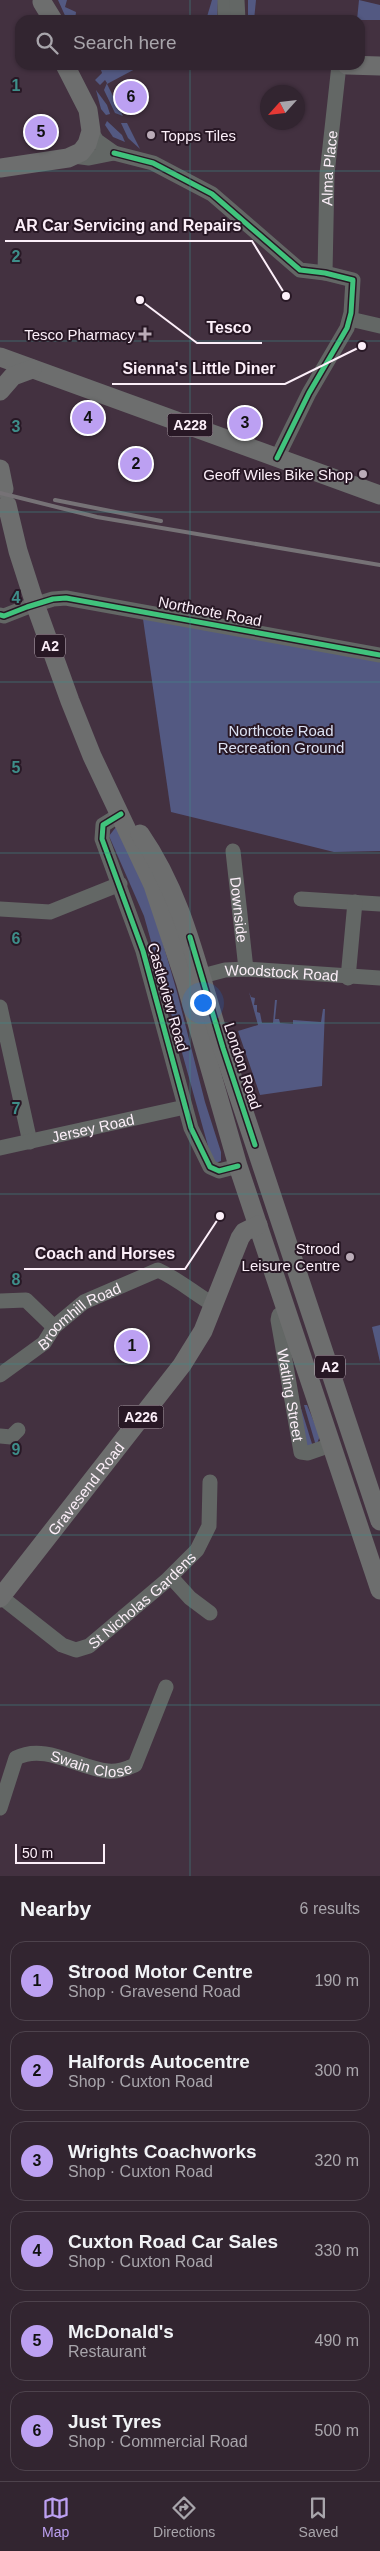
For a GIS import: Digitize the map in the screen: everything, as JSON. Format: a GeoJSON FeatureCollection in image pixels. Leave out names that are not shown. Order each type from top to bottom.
{"type":"FeatureCollection","features":[{"type":"Feature","properties":{"kind":"main road"},"geometry":{"type":"LineString","coordinates":[[41,1],[45,15]]}},
{"type":"Feature","properties":{"kind":"main road"},"geometry":{"type":"LineString","coordinates":[[41,1],[50,15]]}},
{"type":"Feature","properties":{"kind":"main road"},"geometry":{"type":"LineString","coordinates":[[365,66],[380,66]]}},
{"type":"Feature","properties":{"kind":"main road"},"geometry":{"type":"LineString","coordinates":[[67,70],[75,87],[83,96]]}},
{"type":"Feature","properties":{"kind":"main road"},"geometry":{"type":"LineString","coordinates":[[0,168],[36,164],[74,156],[87,144],[91,131],[90,115],[83,96],[81,70]]}},
{"type":"Feature","properties":{"kind":"main road","name":"A228"},"geometry":{"type":"LineString","coordinates":[[0,357],[380,495]]}},
{"type":"Feature","properties":{"kind":"main road"},"geometry":{"type":"LineString","coordinates":[[0,391],[14,376],[32,369]]}},
{"type":"Feature","properties":{"kind":"main road","name":"London Road"},"geometry":{"type":"LineString","coordinates":[[0,469],[18,551],[35,604],[86,743],[121,814],[128,816],[165,874],[182,913],[213,1082],[250,1164],[279,1214]]}},
{"type":"Feature","properties":{"kind":"main road","name":"London Road"},"geometry":{"type":"LineString","coordinates":[[194,978],[222,1048],[230,1103],[250,1164],[258,1225]]}},
{"type":"Feature","properties":{"kind":"main road","name":"Watling Street"},"geometry":{"type":"LineString","coordinates":[[279,1214],[380,1521]]}},
{"type":"Feature","properties":{"kind":"main road","name":"Watling Street"},"geometry":{"type":"LineString","coordinates":[[258,1225],[377,1582]]}},
{"type":"Feature","properties":{"kind":"main road","name":"Gravesend Road"},"geometry":{"type":"LineString","coordinates":[[0,1597],[182,1365],[203,1331],[240,1238],[244,1232],[258,1225]]}},
{"type":"Feature","properties":{"kind":"main road","name":"Watling Street"},"geometry":{"type":"LineString","coordinates":[[312,1314],[312,1344],[343,1438],[341,1442],[331,1445]]}},
{"type":"Feature","properties":{"kind":"main road","name":"Watling Street"},"geometry":{"type":"LineString","coordinates":[[365,1476],[357,1480],[356,1486],[374,1543],[377,1582]]}},
{"type":"Feature","properties":{"kind":"street"},"geometry":{"type":"LineString","coordinates":[[225,0],[225,15]]}},
{"type":"Feature","properties":{"kind":"street"},"geometry":{"type":"LineString","coordinates":[[238,0],[238,15]]}},
{"type":"Feature","properties":{"kind":"street","name":"Alma Place"},"geometry":{"type":"LineString","coordinates":[[325,272],[327,174],[338,70]]}},
{"type":"Feature","properties":{"kind":"street"},"geometry":{"type":"LineString","coordinates":[[91,131],[98,142],[114,153],[153,163],[212,194],[300,270],[325,272],[353,280],[350,319],[303,404],[277,458]]}},
{"type":"Feature","properties":{"kind":"street"},"geometry":{"type":"LineString","coordinates":[[74,156],[89,158],[114,153]]}},
{"type":"Feature","properties":{"kind":"street"},"geometry":{"type":"LineString","coordinates":[[350,319],[380,326]]}},
{"type":"Feature","properties":{"kind":"street","name":"Northcote Road"},"geometry":{"type":"LineString","coordinates":[[0,615],[4,616],[53,599],[66,598],[380,655]]}},
{"type":"Feature","properties":{"kind":"street","name":"Castleview Road"},"geometry":{"type":"LineString","coordinates":[[121,814],[104,824],[102,829],[103,843],[120,884],[143,951],[195,1139],[208,1166],[218,1170],[250,1164]]}},
{"type":"Feature","properties":{"kind":"street","name":"Downside"},"geometry":{"type":"LineString","coordinates":[[233,851],[246,969]]}},
{"type":"Feature","properties":{"kind":"street"},"geometry":{"type":"LineString","coordinates":[[0,909],[40,913],[50,912],[120,884]]}},
{"type":"Feature","properties":{"kind":"street"},"geometry":{"type":"LineString","coordinates":[[301,899],[380,904]]}},
{"type":"Feature","properties":{"kind":"street"},"geometry":{"type":"LineString","coordinates":[[348,978],[355,902]]}},
{"type":"Feature","properties":{"kind":"street","name":"Woodstock Road"},"geometry":{"type":"LineString","coordinates":[[194,978],[225,970],[246,969],[348,978],[380,978]]}},
{"type":"Feature","properties":{"kind":"street"},"geometry":{"type":"LineString","coordinates":[[0,1011],[30,1142]]}},
{"type":"Feature","properties":{"kind":"street","name":"Jersey Road"},"geometry":{"type":"LineString","coordinates":[[0,1148],[185,1107]]}},
{"type":"Feature","properties":{"kind":"street","name":"Broomhill Road"},"geometry":{"type":"LineString","coordinates":[[0,1376],[44,1343],[54,1327],[84,1302],[158,1270],[173,1277],[184,1287],[214,1305]]}},
{"type":"Feature","properties":{"kind":"street"},"geometry":{"type":"LineString","coordinates":[[0,1301],[26,1300],[54,1327]]}},
{"type":"Feature","properties":{"kind":"street","name":"Watling Street"},"geometry":{"type":"LineString","coordinates":[[287,1311],[279,1315],[278,1320],[301,1452],[308,1453],[331,1445]]}},
{"type":"Feature","properties":{"kind":"street"},"geometry":{"type":"LineString","coordinates":[[0,1436],[11,1437],[18,1430]]}},
{"type":"Feature","properties":{"kind":"street","name":"St Nicholas Gardens"},"geometry":{"type":"LineString","coordinates":[[0,1597],[57,1641],[76,1650],[97,1640],[171,1577],[197,1550],[210,1526],[210,1482]]}},
{"type":"Feature","properties":{"kind":"street"},"geometry":{"type":"LineString","coordinates":[[171,1577],[190,1598],[210,1613]]}},
{"type":"Feature","properties":{"kind":"street","name":"Swain Close"},"geometry":{"type":"LineString","coordinates":[[0,1807],[11,1768],[16,1758],[26,1752],[38,1752],[107,1771],[135,1766],[166,1687]]}},
{"type":"Feature","properties":{"kind":"green space"},"geometry":{"type":"Polygon","coordinates":[[[58,0],[67,0],[65,7],[76,12],[76,15],[65,15],[58,0]]]}},
{"type":"Feature","properties":{"kind":"green space"},"geometry":{"type":"Polygon","coordinates":[[[212,0],[218,0],[217,15],[208,15],[212,0]]]}},
{"type":"Feature","properties":{"kind":"green space"},"geometry":{"type":"Polygon","coordinates":[[[248,0],[256,0],[254,15],[248,15],[248,0]]]}},
{"type":"Feature","properties":{"kind":"green space"},"geometry":{"type":"Polygon","coordinates":[[[359,0],[380,5],[380,20],[365,20],[365,15],[358,15],[359,0]]]}},
{"type":"Feature","properties":{"kind":"green space"},"geometry":{"type":"Polygon","coordinates":[[[101,70],[133,70],[107,84],[123,116],[115,113],[104,90],[107,83],[105,80],[100,85],[95,80],[102,73],[101,70]]]}},
{"type":"Feature","properties":{"kind":"green space"},"geometry":{"type":"Polygon","coordinates":[[[96,90],[107,105],[110,114],[106,115],[101,109],[96,90]]]}},
{"type":"Feature","properties":{"kind":"green space"},"geometry":{"type":"Polygon","coordinates":[[[107,121],[122,135],[125,142],[113,137],[105,125],[107,121]]]}},
{"type":"Feature","properties":{"kind":"green space"},"geometry":{"type":"Polygon","coordinates":[[[121,123],[127,123],[140,149],[128,138],[121,123]]]}},
{"type":"Feature","properties":{"kind":"green space","name":"Northcote Road Recreation Ground"},"geometry":{"type":"Polygon","coordinates":[[[143,619],[380,653],[380,851],[334,852],[171,812],[143,619]]]}},
{"type":"Feature","properties":{"kind":"green space"},"geometry":{"type":"Polygon","coordinates":[[[116,827],[149,895],[177,992],[205,1102],[221,1152],[221,1161],[213,1164],[144,916],[109,836],[116,827]]]}},
{"type":"Feature","properties":{"kind":"green space"},"geometry":{"type":"Polygon","coordinates":[[[249,992],[251,997],[255,998],[254,1005],[257,1005],[257,1012],[260,1013],[262,1023],[273,1023],[275,1000],[277,1000],[275,1019],[279,1019],[280,1023],[293,1024],[293,1020],[321,1022],[323,1009],[325,1009],[322,1086],[260,1095],[238,1031],[258,1025],[249,992]]]}},
{"type":"Feature","properties":{"kind":"green space"},"geometry":{"type":"Polygon","coordinates":[[[380,1325],[380,1362],[372,1327],[380,1325]]]}},
{"type":"Feature","properties":{"kind":"green space"},"geometry":{"type":"Polygon","coordinates":[[[295,1389],[313,1447],[307,1447],[295,1389]]]}},
{"type":"Feature","properties":{"kind":"green space"},"geometry":{"type":"Polygon","coordinates":[[[304,1405],[307,1405],[320,1436],[316,1446],[304,1405]]]}},
{"type":"Feature","properties":{"kind":"railway"},"geometry":{"type":"LineString","coordinates":[[0,493],[97,517],[380,565]]}},
{"type":"Feature","properties":{"kind":"railway"},"geometry":{"type":"LineString","coordinates":[[55,500],[161,521]]}},
{"type":"Feature","properties":{"kind":"cycle path"},"geometry":{"type":"LineString","coordinates":[[114,153],[153,163],[212,194],[300,270],[325,273],[353,280],[351,313],[347,328],[309,393],[277,458]]}},
{"type":"Feature","properties":{"kind":"cycle path"},"geometry":{"type":"LineString","coordinates":[[0,615],[4,616],[53,599],[66,598],[380,655]]}},
{"type":"Feature","properties":{"kind":"cycle path"},"geometry":{"type":"LineString","coordinates":[[121,814],[103,825],[102,839],[143,951],[191,1128],[210,1167],[219,1171],[238,1166]]}},
{"type":"Feature","properties":{"kind":"cycle path"},"geometry":{"type":"LineString","coordinates":[[190,937],[223,1048],[255,1145]]}},
{"type":"Feature","properties":{"kind":"place","name":"Just Tyres"},"geometry":{"type":"Point","coordinates":[131,97]}},
{"type":"Feature","properties":{"kind":"place","name":"McDonald's"},"geometry":{"type":"Point","coordinates":[41,132]}},
{"type":"Feature","properties":{"kind":"place","name":"Topps Tiles"},"geometry":{"type":"Point","coordinates":[151,135]}},
{"type":"Feature","properties":{"kind":"place","name":"AR Car Servicing and Repairs"},"geometry":{"type":"Point","coordinates":[286,296]}},
{"type":"Feature","properties":{"kind":"place","name":"Tesco"},"geometry":{"type":"Point","coordinates":[140,300]}},
{"type":"Feature","properties":{"kind":"place","name":"Tesco Pharmacy"},"geometry":{"type":"Point","coordinates":[145,334]}},
{"type":"Feature","properties":{"kind":"place","name":"Sienna's Little Diner"},"geometry":{"type":"Point","coordinates":[362,346]}},
{"type":"Feature","properties":{"kind":"place","name":"Cuxton Road Car Sales"},"geometry":{"type":"Point","coordinates":[88,418]}},
{"type":"Feature","properties":{"kind":"place","name":"Wrights Coachworks"},"geometry":{"type":"Point","coordinates":[245,423]}},
{"type":"Feature","properties":{"kind":"place","name":"Halfords Autocentre"},"geometry":{"type":"Point","coordinates":[136,464]}},
{"type":"Feature","properties":{"kind":"place","name":"Geoff Wiles Bike Shop"},"geometry":{"type":"Point","coordinates":[363,474]}},
{"type":"Feature","properties":{"kind":"place","name":"Coach and Horses"},"geometry":{"type":"Point","coordinates":[220,1216]}},
{"type":"Feature","properties":{"kind":"place","name":"Strood Leisure Centre"},"geometry":{"type":"Point","coordinates":[350,1257]}},
{"type":"Feature","properties":{"kind":"place","name":"Strood Motor Centre"},"geometry":{"type":"Point","coordinates":[132,1346]}}]}
